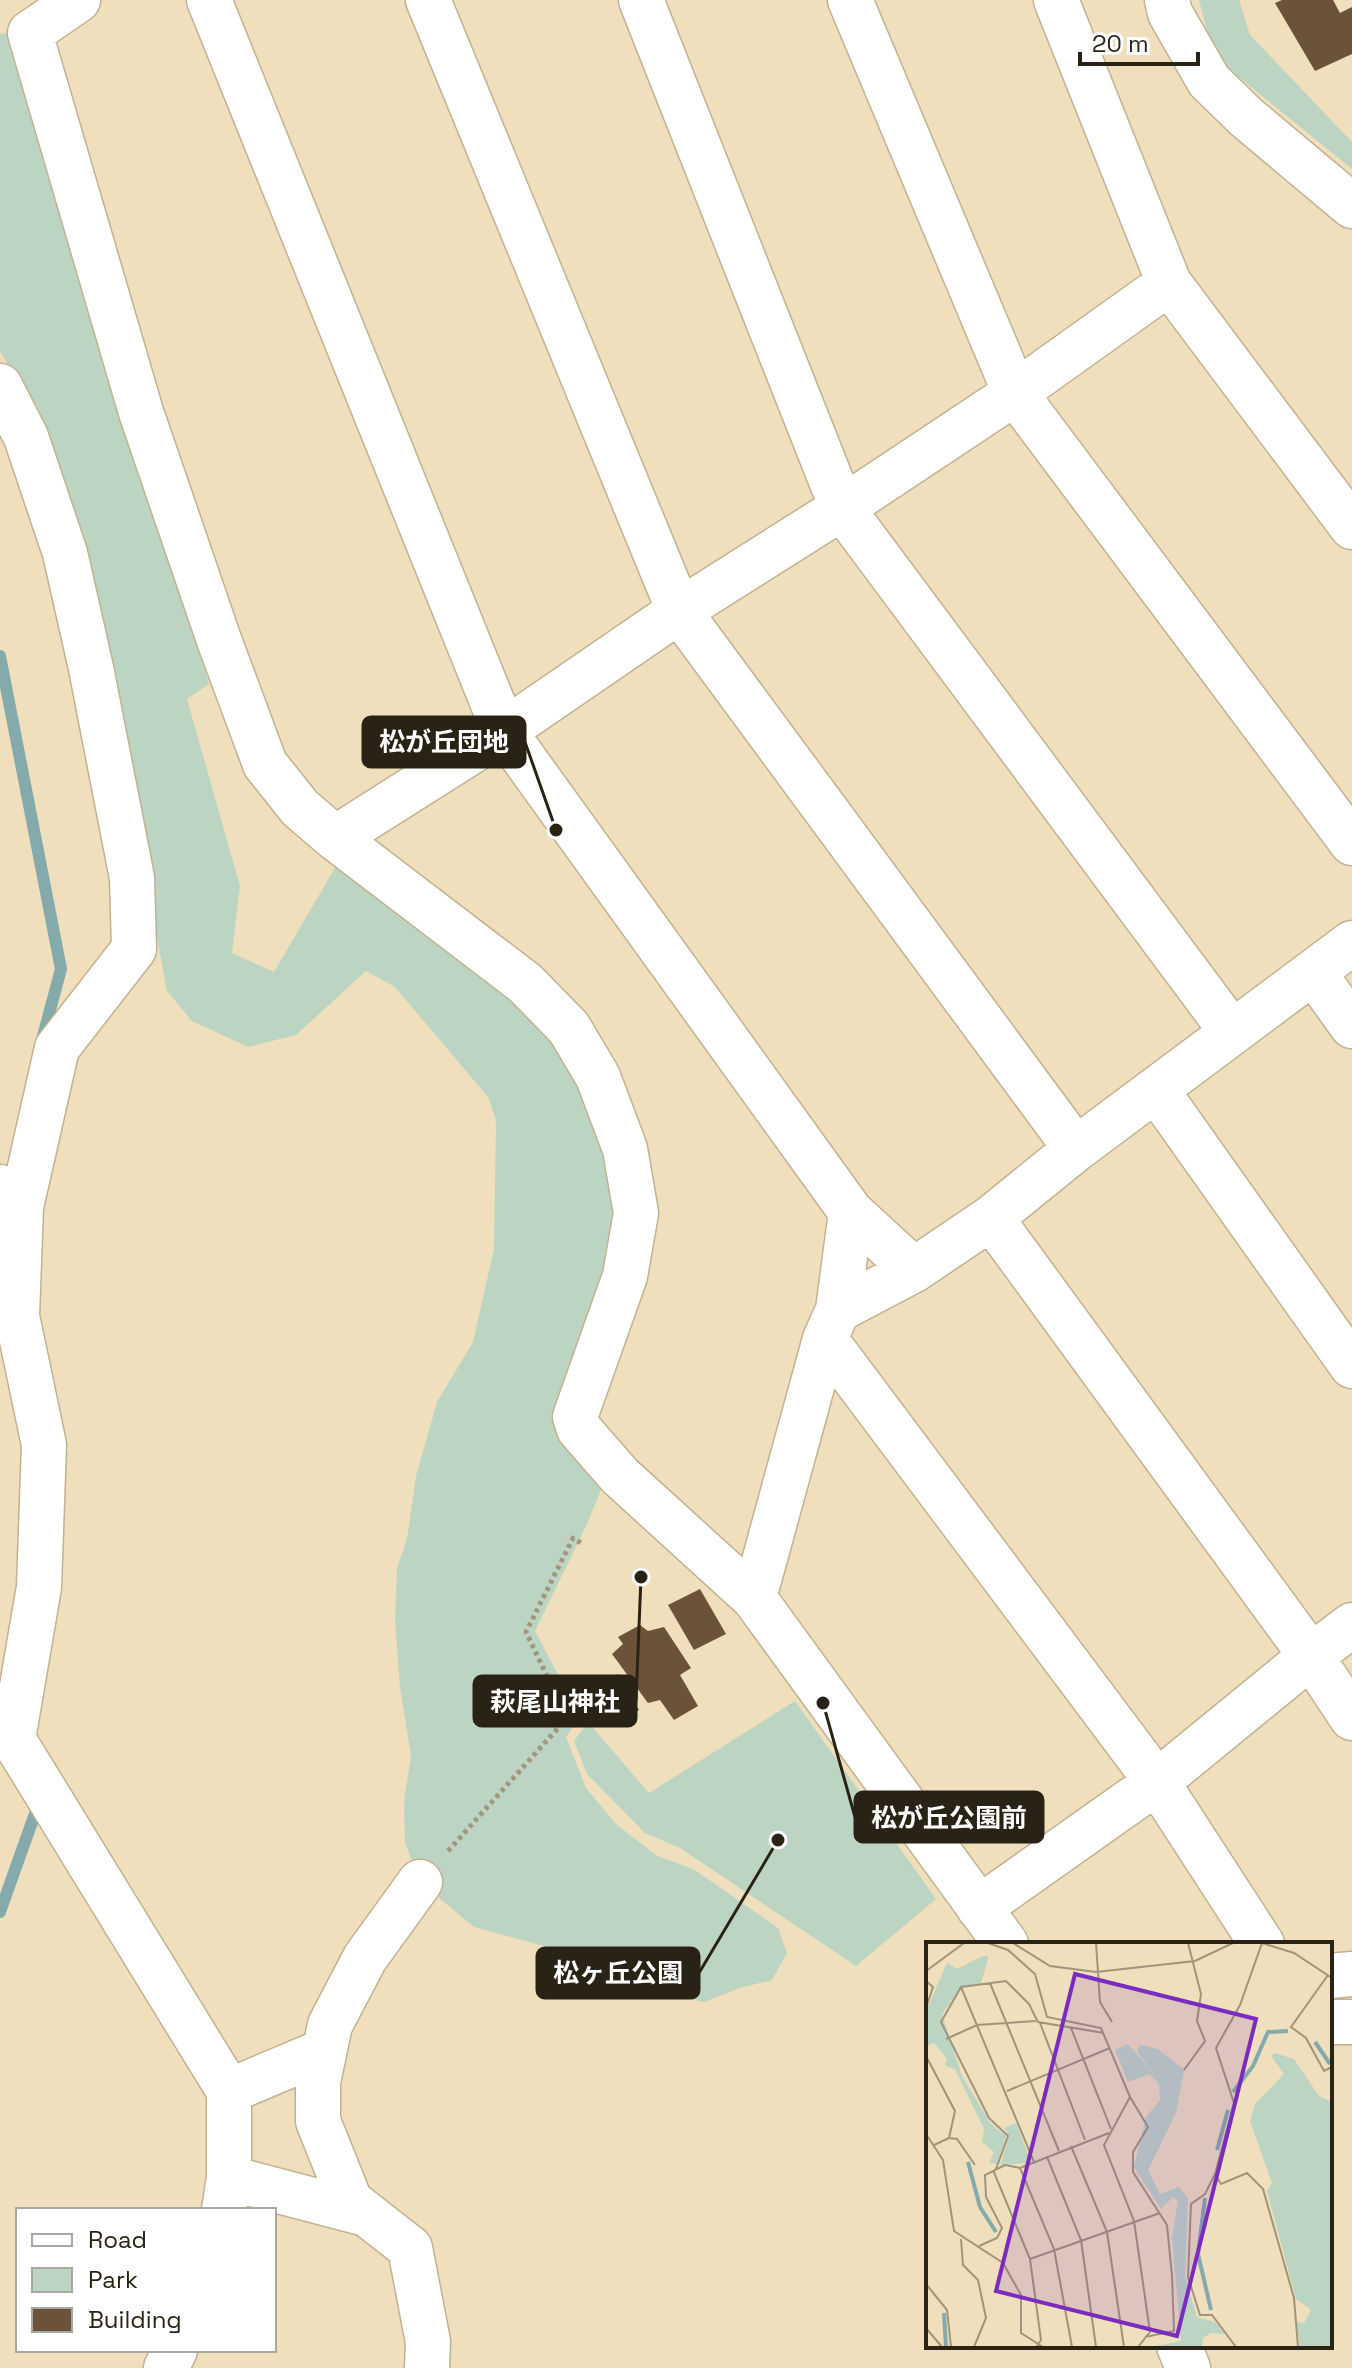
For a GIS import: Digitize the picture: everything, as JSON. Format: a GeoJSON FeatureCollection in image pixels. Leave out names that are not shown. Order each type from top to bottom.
{"type":"FeatureCollection","features":[{"type":"Feature","properties":{"kind":"street"},"geometry":{"type":"LineString","coordinates":[[78,0],[30,33],[141,412],[265,764],[300,808],[525,983],[569,1028],[598,1077],[625,1149],[636,1213],[625,1276],[575,1417],[579,1429],[620,1476],[754,1598],[1004,1942]]}},
{"type":"Feature","properties":{"kind":"street"},"geometry":{"type":"LineString","coordinates":[[209,0],[504,731],[851,1212],[914,1270]]}},
{"type":"Feature","properties":{"kind":"street"},"geometry":{"type":"LineString","coordinates":[[428,0],[679,611],[1076,1149]]}},
{"type":"Feature","properties":{"kind":"street"},"geometry":{"type":"LineString","coordinates":[[641,0],[842,508],[1232,1032]]}},
{"type":"Feature","properties":{"kind":"street"},"geometry":{"type":"LineString","coordinates":[[850,0],[1015,393],[1352,843]]}},
{"type":"Feature","properties":{"kind":"street"},"geometry":{"type":"LineString","coordinates":[[1056,0],[1169,283],[1352,527]]}},
{"type":"Feature","properties":{"kind":"street"},"geometry":{"type":"LineString","coordinates":[[1167,0],[1170,13],[1209,81],[1246,117],[1352,206]]}},
{"type":"Feature","properties":{"kind":"street"},"geometry":{"type":"LineString","coordinates":[[335,838],[504,731],[679,611],[1015,393],[1169,283]]}},
{"type":"Feature","properties":{"kind":"street"},"geometry":{"type":"LineString","coordinates":[[0,386],[26,437],[65,553],[132,878],[134,949],[57,1048],[10,1197],[17,1316],[44,1445],[39,1587],[13,1739],[229,2091],[226,2194],[366,2214]]}},
{"type":"Feature","properties":{"kind":"street"},"geometry":{"type":"LineString","coordinates":[[832,1325],[991,1218],[1076,1149],[1352,943]]}},
{"type":"Feature","properties":{"kind":"street"},"geometry":{"type":"LineString","coordinates":[[1314,973],[1352,1026]]}},
{"type":"Feature","properties":{"kind":"street"},"geometry":{"type":"LineString","coordinates":[[1157,1091],[1352,1366]]}},
{"type":"Feature","properties":{"kind":"street"},"geometry":{"type":"LineString","coordinates":[[754,1598],[832,1325],[851,1212]]}},
{"type":"Feature","properties":{"kind":"street"},"geometry":{"type":"LineString","coordinates":[[991,1218],[1311,1656],[1352,1718]]}},
{"type":"Feature","properties":{"kind":"street"},"geometry":{"type":"LineString","coordinates":[[832,1325],[1157,1782],[1261,1942]]}},
{"type":"Feature","properties":{"kind":"street"},"geometry":{"type":"LineString","coordinates":[[979,1908],[1157,1782],[1352,1625]]}},
{"type":"Feature","properties":{"kind":"street"},"geometry":{"type":"LineString","coordinates":[[420,1882],[365,1958],[330,2025],[318,2082],[318,2121],[350,2201],[410,2248],[426,2329],[427,2368]]}},
{"type":"Feature","properties":{"kind":"street"},"geometry":{"type":"LineString","coordinates":[[1332,1976],[1352,1974]]}},
{"type":"Feature","properties":{"kind":"street"},"geometry":{"type":"LineString","coordinates":[[229,2091],[324,2051]]}},
{"type":"Feature","properties":{"kind":"street"},"geometry":{"type":"LineString","coordinates":[[1180,2348],[1188,2368]]}},
{"type":"Feature","properties":{"kind":"path"},"geometry":{"type":"LineString","coordinates":[[420,1882],[567,1718],[526,1632],[573,1538],[584,1545]]}},
{"type":"Feature","properties":{"kind":"green space"},"geometry":{"type":"Polygon","coordinates":[[[1199,0],[1239,0],[1250,35],[1352,142],[1352,169],[1214,57],[1199,0]]]}},
{"type":"Feature","properties":{"kind":"green space"},"geometry":{"type":"Polygon","coordinates":[[[17,33],[209,684],[187,699],[240,886],[232,953],[274,972],[339,861],[567,1043],[626,1212],[565,1432],[604,1482],[535,1631],[580,1716],[566,1737],[586,1788],[616,1824],[656,1855],[695,1870],[778,1928],[787,1953],[772,1980],[704,2002],[638,1986],[574,1954],[474,1927],[420,1882],[405,1843],[404,1801],[411,1756],[400,1687],[395,1620],[397,1568],[407,1539],[416,1476],[437,1402],[473,1342],[494,1249],[496,1120],[488,1097],[395,987],[366,971],[296,1035],[248,1047],[192,1021],[167,991],[147,884],[50,435],[0,351],[0,34],[17,33]]]}},
{"type":"Feature","properties":{"kind":"green space"},"geometry":{"type":"Polygon","coordinates":[[[795,1701],[936,1899],[856,1966],[680,1848],[645,1833],[587,1774],[574,1741],[588,1722],[649,1793],[795,1701]]]}},
{"type":"Feature","properties":{"kind":"building"},"geometry":{"type":"Polygon","coordinates":[[[1282,0],[1333,0],[1340,13],[1352,7],[1352,54],[1315,71],[1275,3],[1282,0]]]}},
{"type":"Feature","properties":{"kind":"building"},"geometry":{"type":"Polygon","coordinates":[[[700,1589],[726,1634],[694,1650],[668,1605],[700,1589]]]}},
{"type":"Feature","properties":{"kind":"building"},"geometry":{"type":"Polygon","coordinates":[[[640,1625],[648,1631],[664,1627],[691,1668],[680,1675],[698,1706],[674,1720],[660,1700],[648,1703],[612,1654],[623,1644],[618,1637],[640,1625]]]}},
{"type":"Feature","properties":{"kind":"building"},"geometry":{"type":"Polygon","coordinates":[[[618,1674],[639,1710],[614,1726],[595,1687],[618,1674]]]}},
{"type":"Feature","properties":{"kind":"waterway"},"geometry":{"type":"LineString","coordinates":[[0,656],[61,969],[42,1040]]}},
{"type":"Feature","properties":{"kind":"waterway"},"geometry":{"type":"LineString","coordinates":[[0,1912],[37,1808]]}},
{"type":"Feature","properties":{"kind":"place","name":"松が丘団地"},"geometry":{"type":"Point","coordinates":[556,830]}},
{"type":"Feature","properties":{"kind":"place","name":"萩尾山神社"},"geometry":{"type":"Point","coordinates":[641,1577]}},
{"type":"Feature","properties":{"kind":"place","name":"松が丘公園前"},"geometry":{"type":"Point","coordinates":[823,1703]}},
{"type":"Feature","properties":{"kind":"place","name":"松ヶ丘公園"},"geometry":{"type":"Point","coordinates":[778,1840]}}]}
